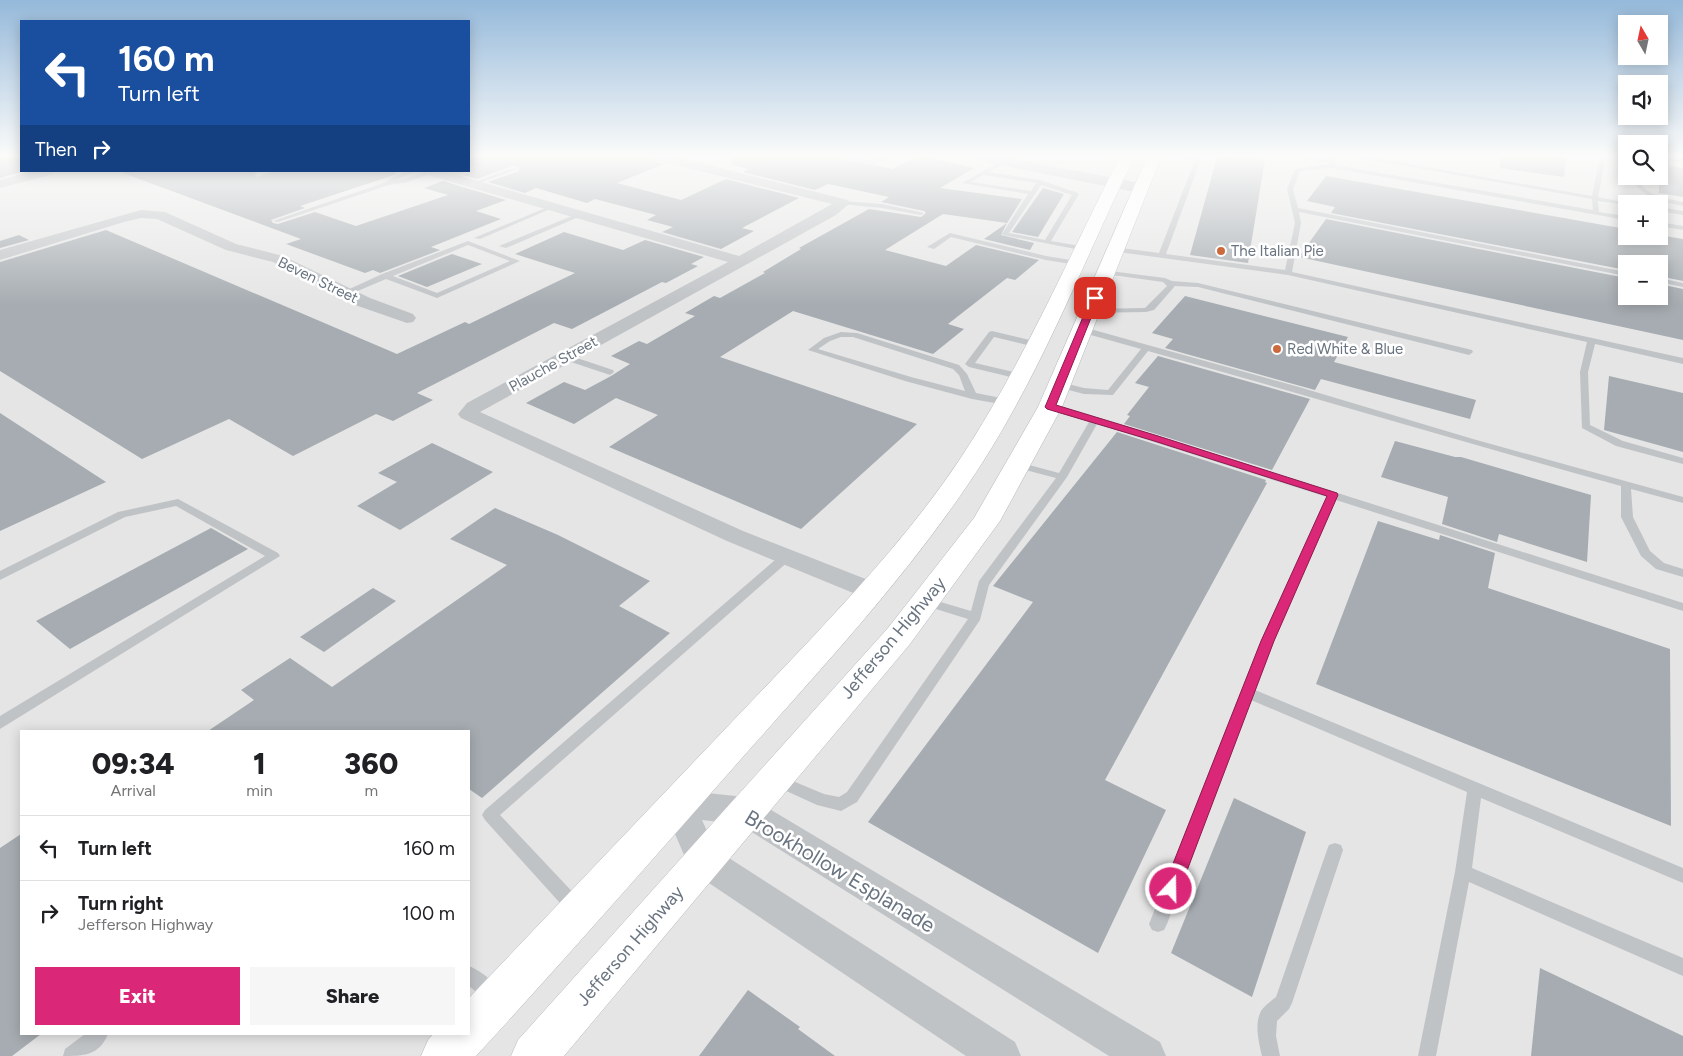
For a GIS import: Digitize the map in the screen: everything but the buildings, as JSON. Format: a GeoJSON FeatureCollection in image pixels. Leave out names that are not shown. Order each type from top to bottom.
{"type":"FeatureCollection","features":[{"type":"Feature","properties":{"kind":"main road","name":"Jefferson Highway"},"geometry":{"type":"LineString","coordinates":[[470,1029],[580,912],[872,591],[945,499],[995,422],[1035,344],[1095,258],[1115,206]]}},
{"type":"Feature","properties":{"kind":"main road","name":"Jefferson Highway"},"geometry":{"type":"LineString","coordinates":[[534,1056],[899,636],[986,521],[1055,396],[1087,320],[1095,258]]}},
{"type":"Feature","properties":{"kind":"main road"},"geometry":{"type":"LineString","coordinates":[[444,1056],[464,1035]]}},
{"type":"Feature","properties":{"kind":"street","name":"Plauche Street"},"geometry":{"type":"LineString","coordinates":[[839,206],[474,407],[468,414],[735,536],[872,591]]}},
{"type":"Feature","properties":{"kind":"street"},"geometry":{"type":"LineString","coordinates":[[552,207],[741,261]]}},
{"type":"Feature","properties":{"kind":"street","name":"Beven Street"},"geometry":{"type":"LineString","coordinates":[[0,255],[120,219],[141,214],[160,215],[231,247],[278,259],[345,293],[407,318]]}},
{"type":"Feature","properties":{"kind":"street"},"geometry":{"type":"LineString","coordinates":[[678,804],[703,860],[1001,1056]]}},
{"type":"Feature","properties":{"kind":"street","name":"Brookhollow Esplanade"},"geometry":{"type":"LineString","coordinates":[[678,804],[745,811],[1146,1056]]}},
{"type":"Feature","properties":{"kind":"lane"},"geometry":{"type":"LineString","coordinates":[[276,221],[319,206]]}},
{"type":"Feature","properties":{"kind":"lane"},"geometry":{"type":"LineString","coordinates":[[884,206],[921,213]]}},
{"type":"Feature","properties":{"kind":"lane"},"geometry":{"type":"LineString","coordinates":[[1023,206],[1004,233],[1047,242],[1170,283],[1198,285],[1470,352]]}},
{"type":"Feature","properties":{"kind":"lane"},"geometry":{"type":"LineString","coordinates":[[1047,242],[1069,206]]}},
{"type":"Feature","properties":{"kind":"lane"},"geometry":{"type":"LineString","coordinates":[[1162,256],[1180,206]]}},
{"type":"Feature","properties":{"kind":"lane"},"geometry":{"type":"LineString","coordinates":[[1562,206],[1618,217]]}},
{"type":"Feature","properties":{"kind":"lane"},"geometry":{"type":"LineString","coordinates":[[1596,206],[1596,213]]}},
{"type":"Feature","properties":{"kind":"lane"},"geometry":{"type":"LineString","coordinates":[[478,238],[552,207]]}},
{"type":"Feature","properties":{"kind":"lane"},"geometry":{"type":"LineString","coordinates":[[1288,273],[1298,223],[1295,209],[1618,272]]}},
{"type":"Feature","properties":{"kind":"lane"},"geometry":{"type":"LineString","coordinates":[[1668,210],[1683,213]]}},
{"type":"Feature","properties":{"kind":"lane"},"geometry":{"type":"LineString","coordinates":[[503,246],[579,215]]}},
{"type":"Feature","properties":{"kind":"lane"},"geometry":{"type":"LineString","coordinates":[[1668,226],[1683,228]]}},
{"type":"Feature","properties":{"kind":"lane"},"geometry":{"type":"LineString","coordinates":[[931,247],[950,235],[1046,258],[1162,256],[1288,273],[1683,361]]}},
{"type":"Feature","properties":{"kind":"lane"},"geometry":{"type":"LineString","coordinates":[[345,293],[385,276],[468,243],[516,261],[437,296],[385,276]]}},
{"type":"Feature","properties":{"kind":"lane"},"geometry":{"type":"LineString","coordinates":[[1668,282],[1683,285]]}},
{"type":"Feature","properties":{"kind":"lane"},"geometry":{"type":"LineString","coordinates":[[1087,320],[1151,308],[1171,286],[1170,283]]}},
{"type":"Feature","properties":{"kind":"lane"},"geometry":{"type":"LineString","coordinates":[[1087,320],[1146,348],[1296,389],[1469,441],[1683,500]]}},
{"type":"Feature","properties":{"kind":"lane"},"geometry":{"type":"LineString","coordinates":[[972,396],[963,374],[956,367],[854,336],[840,334],[834,336],[812,350],[924,385],[972,396],[1012,389]]}},
{"type":"Feature","properties":{"kind":"lane"},"geometry":{"type":"LineString","coordinates":[[1012,389],[969,364],[992,334],[1035,344]]}},
{"type":"Feature","properties":{"kind":"lane"},"geometry":{"type":"LineString","coordinates":[[1591,341],[1584,372],[1585,426],[1615,443],[1683,461]]}},
{"type":"Feature","properties":{"kind":"lane"},"geometry":{"type":"LineString","coordinates":[[1055,396],[1084,391],[1110,393],[1146,348]]}},
{"type":"Feature","properties":{"kind":"lane"},"geometry":{"type":"LineString","coordinates":[[566,357],[610,372]]}},
{"type":"Feature","properties":{"kind":"lane"},"geometry":{"type":"LineString","coordinates":[[1055,396],[1095,420],[1683,607]]}},
{"type":"Feature","properties":{"kind":"lane"},"geometry":{"type":"LineString","coordinates":[[773,779],[822,800],[841,804],[852,797],[976,617],[983,584],[1062,477],[1095,420]]}},
{"type":"Feature","properties":{"kind":"lane"},"geometry":{"type":"LineString","coordinates":[[1018,465],[1062,477]]}},
{"type":"Feature","properties":{"kind":"lane"},"geometry":{"type":"LineString","coordinates":[[1626,484],[1627,517],[1645,553],[1660,566],[1683,573]]}},
{"type":"Feature","properties":{"kind":"lane"},"geometry":{"type":"LineString","coordinates":[[1158,924],[1267,641],[1333,495]]}},
{"type":"Feature","properties":{"kind":"lane"},"geometry":{"type":"LineString","coordinates":[[0,576],[122,514],[178,502],[274,556],[0,723]]}},
{"type":"Feature","properties":{"kind":"lane"},"geometry":{"type":"LineString","coordinates":[[580,912],[490,815],[786,557]]}},
{"type":"Feature","properties":{"kind":"lane"},"geometry":{"type":"LineString","coordinates":[[926,602],[976,617]]}},
{"type":"Feature","properties":{"kind":"lane"},"geometry":{"type":"LineString","coordinates":[[1247,692],[1683,876]]}},
{"type":"Feature","properties":{"kind":"lane"},"geometry":{"type":"LineString","coordinates":[[1427,1056],[1463,872],[1474,788]]}},
{"type":"Feature","properties":{"kind":"lane"},"geometry":{"type":"LineString","coordinates":[[1271,1056],[1267,1036],[1268,1017],[1283,1003],[1335,850]]}},
{"type":"Feature","properties":{"kind":"lane"},"geometry":{"type":"LineString","coordinates":[[1463,872],[1683,967]]}},
{"type":"Feature","properties":{"kind":"lane"},"geometry":{"type":"LineString","coordinates":[[470,976],[498,999]]}},
{"type":"Feature","properties":{"kind":"lane"},"geometry":{"type":"LineString","coordinates":[[72,1056],[98,1035]]}},
{"type":"Feature","properties":{"kind":"shaded area"},"geometry":{"type":"Polygon","coordinates":[[[0,206],[1618,206],[1618,245],[1668,245],[1668,206],[1683,206],[1683,1056],[0,1056],[0,206]]]}},
{"type":"Feature","properties":{"kind":"place","name":"The Italian Pie"},"geometry":{"type":"Point","coordinates":[1221,251]}},
{"type":"Feature","properties":{"kind":"place","name":"Red White & Blue"},"geometry":{"type":"Point","coordinates":[1277,349]}},
{"type":"Feature","properties":{"kind":"route"},"geometry":{"type":"LineString","coordinates":[[1095,298],[1050,407],[1155,438],[1333,495],[1267,641],[1171,889]]}}]}
